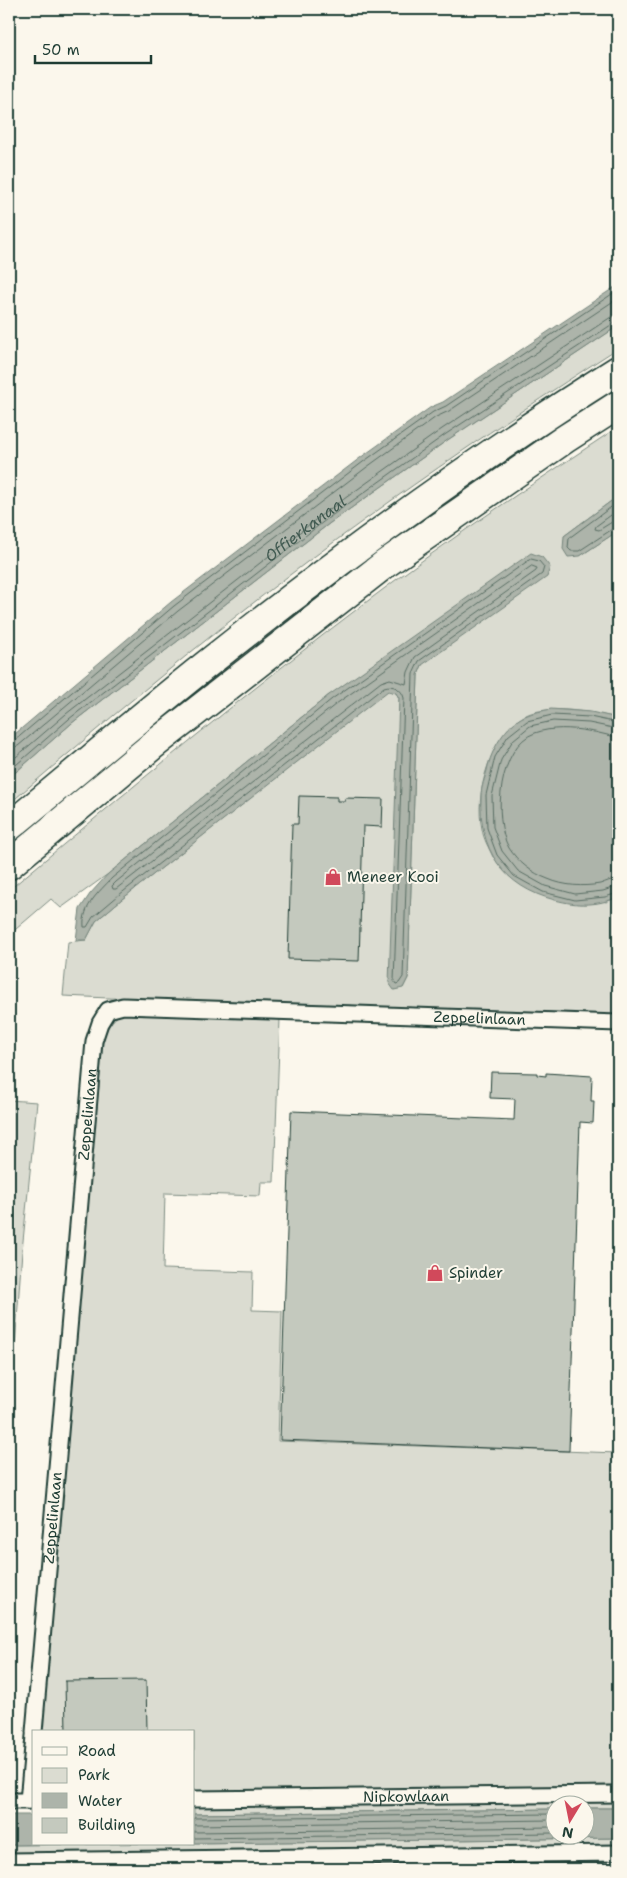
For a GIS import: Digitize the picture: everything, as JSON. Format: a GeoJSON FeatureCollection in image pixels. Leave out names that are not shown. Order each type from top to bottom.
{"type":"FeatureCollection","features":[{"type":"Feature","properties":{"kind":"highway"},"geometry":{"type":"LineString","coordinates":[[9,827],[208,664],[390,525],[546,415],[618,370]]}},
{"type":"Feature","properties":{"kind":"highway"},"geometry":{"type":"LineString","coordinates":[[9,865],[152,746],[385,564],[565,439],[618,405]]}},
{"type":"Feature","properties":{"kind":"street","name":"Zeppelinlaan"},"geometry":{"type":"LineString","coordinates":[[34,1730],[94,1040],[108,1010],[122,1006],[618,1023]]}},
{"type":"Feature","properties":{"kind":"street"},"geometry":{"type":"LineString","coordinates":[[9,1801],[31,1801],[32,1779]]}},
{"type":"Feature","properties":{"kind":"street","name":"Nipkowlaan"},"geometry":{"type":"LineString","coordinates":[[195,1799],[618,1794]]}},
{"type":"Feature","properties":{"kind":"street"},"geometry":{"type":"LineString","coordinates":[[9,1860],[618,1853]]}},
{"type":"Feature","properties":{"kind":"green space"},"geometry":{"type":"Polygon","coordinates":[[[618,326],[618,348],[413,485],[313,558],[163,675],[9,804],[9,778],[72,723],[330,523],[449,439],[618,326]]]}},
{"type":"Feature","properties":{"kind":"green space"},"geometry":{"type":"Polygon","coordinates":[[[618,427],[618,496],[564,536],[580,556],[618,531],[618,718],[571,710],[545,710],[524,716],[512,725],[494,751],[483,782],[480,815],[484,836],[493,857],[606,902],[618,897],[618,1016],[385,1010],[63,996],[68,942],[86,940],[96,921],[122,899],[388,690],[396,693],[399,698],[403,988],[408,978],[418,675],[422,665],[329,695],[108,874],[61,908],[51,899],[9,935],[9,890],[187,743],[399,577],[523,490],[618,427]]]}},
{"type":"Feature","properties":{"kind":"green space"},"geometry":{"type":"Polygon","coordinates":[[[122,1013],[280,1019],[274,1182],[261,1182],[260,1196],[165,1193],[163,1269],[253,1272],[252,1310],[282,1311],[278,1441],[618,1453],[618,1785],[195,1792],[195,1730],[39,1730],[103,1041],[106,1032],[122,1013]]]}},
{"type":"Feature","properties":{"kind":"green space"},"geometry":{"type":"Polygon","coordinates":[[[9,1100],[37,1102],[22,1251],[9,1429],[9,1100]]]}},
{"type":"Feature","properties":{"kind":"green space"},"geometry":{"type":"Polygon","coordinates":[[[594,1799],[618,1799],[618,1808],[594,1808],[594,1799]]]}},
{"type":"Feature","properties":{"kind":"green space"},"geometry":{"type":"Polygon","coordinates":[[[544,1800],[544,1809],[195,1814],[195,1805],[544,1800]]]}},
{"type":"Feature","properties":{"kind":"green space"},"geometry":{"type":"Polygon","coordinates":[[[594,1838],[618,1838],[618,1847],[9,1853],[9,1845],[195,1846],[195,1843],[544,1839],[544,1846],[594,1846],[594,1838]]]}},
{"type":"Feature","properties":{"kind":"green space"},"geometry":{"type":"Polygon","coordinates":[[[618,1861],[618,1869],[9,1869],[9,1868],[618,1861]]]}},
{"type":"Feature","properties":{"kind":"water","name":"Offierkanaal"},"geometry":{"type":"Polygon","coordinates":[[[618,285],[618,326],[449,439],[330,523],[72,723],[9,778],[9,739],[171,602],[360,458],[431,407],[443,402],[618,285]]]}},
{"type":"Feature","properties":{"kind":"water"},"geometry":{"type":"Polygon","coordinates":[[[618,496],[618,531],[580,556],[568,557],[563,549],[564,536],[618,496]]]}},
{"type":"Feature","properties":{"kind":"water"},"geometry":{"type":"Polygon","coordinates":[[[531,553],[542,557],[550,567],[547,577],[422,665],[418,675],[408,978],[403,988],[394,990],[389,983],[399,698],[396,693],[388,691],[122,899],[96,921],[86,940],[76,940],[80,909],[90,894],[108,874],[329,695],[531,553]]]}},
{"type":"Feature","properties":{"kind":"water"},"geometry":{"type":"Polygon","coordinates":[[[551,709],[591,712],[618,718],[618,897],[610,900],[587,904],[572,903],[537,894],[521,886],[497,863],[489,849],[484,833],[481,815],[481,793],[489,762],[496,746],[506,731],[518,720],[531,714],[551,709]]]}},
{"type":"Feature","properties":{"kind":"water"},"geometry":{"type":"Polygon","coordinates":[[[594,1808],[618,1808],[618,1838],[594,1838],[594,1808]]]}},
{"type":"Feature","properties":{"kind":"water"},"geometry":{"type":"Polygon","coordinates":[[[544,1809],[544,1839],[195,1843],[195,1814],[544,1809]]]}},
{"type":"Feature","properties":{"kind":"water"},"geometry":{"type":"Polygon","coordinates":[[[9,1815],[32,1815],[32,1845],[9,1845],[9,1815]]]}},
{"type":"Feature","properties":{"kind":"building"},"geometry":{"type":"Polygon","coordinates":[[[299,796],[337,797],[337,801],[345,801],[345,798],[383,799],[382,827],[363,826],[359,961],[288,959],[292,824],[298,824],[299,796]]]}},
{"type":"Feature","properties":{"kind":"building"},"geometry":{"type":"Polygon","coordinates":[[[491,1072],[537,1073],[537,1075],[546,1076],[546,1073],[592,1076],[591,1101],[594,1101],[593,1123],[580,1122],[569,1451],[280,1440],[291,1111],[514,1120],[515,1099],[490,1098],[491,1072]]]}},
{"type":"Feature","properties":{"kind":"building"},"geometry":{"type":"Polygon","coordinates":[[[146,1680],[147,1730],[66,1730],[65,1681],[146,1680]]]}},
{"type":"Feature","properties":{"kind":"place","name":"Meneer Kooi"},"geometry":{"type":"Point","coordinates":[333,877]}},
{"type":"Feature","properties":{"kind":"place","name":"Spinder"},"geometry":{"type":"Point","coordinates":[435,1273]}}]}
